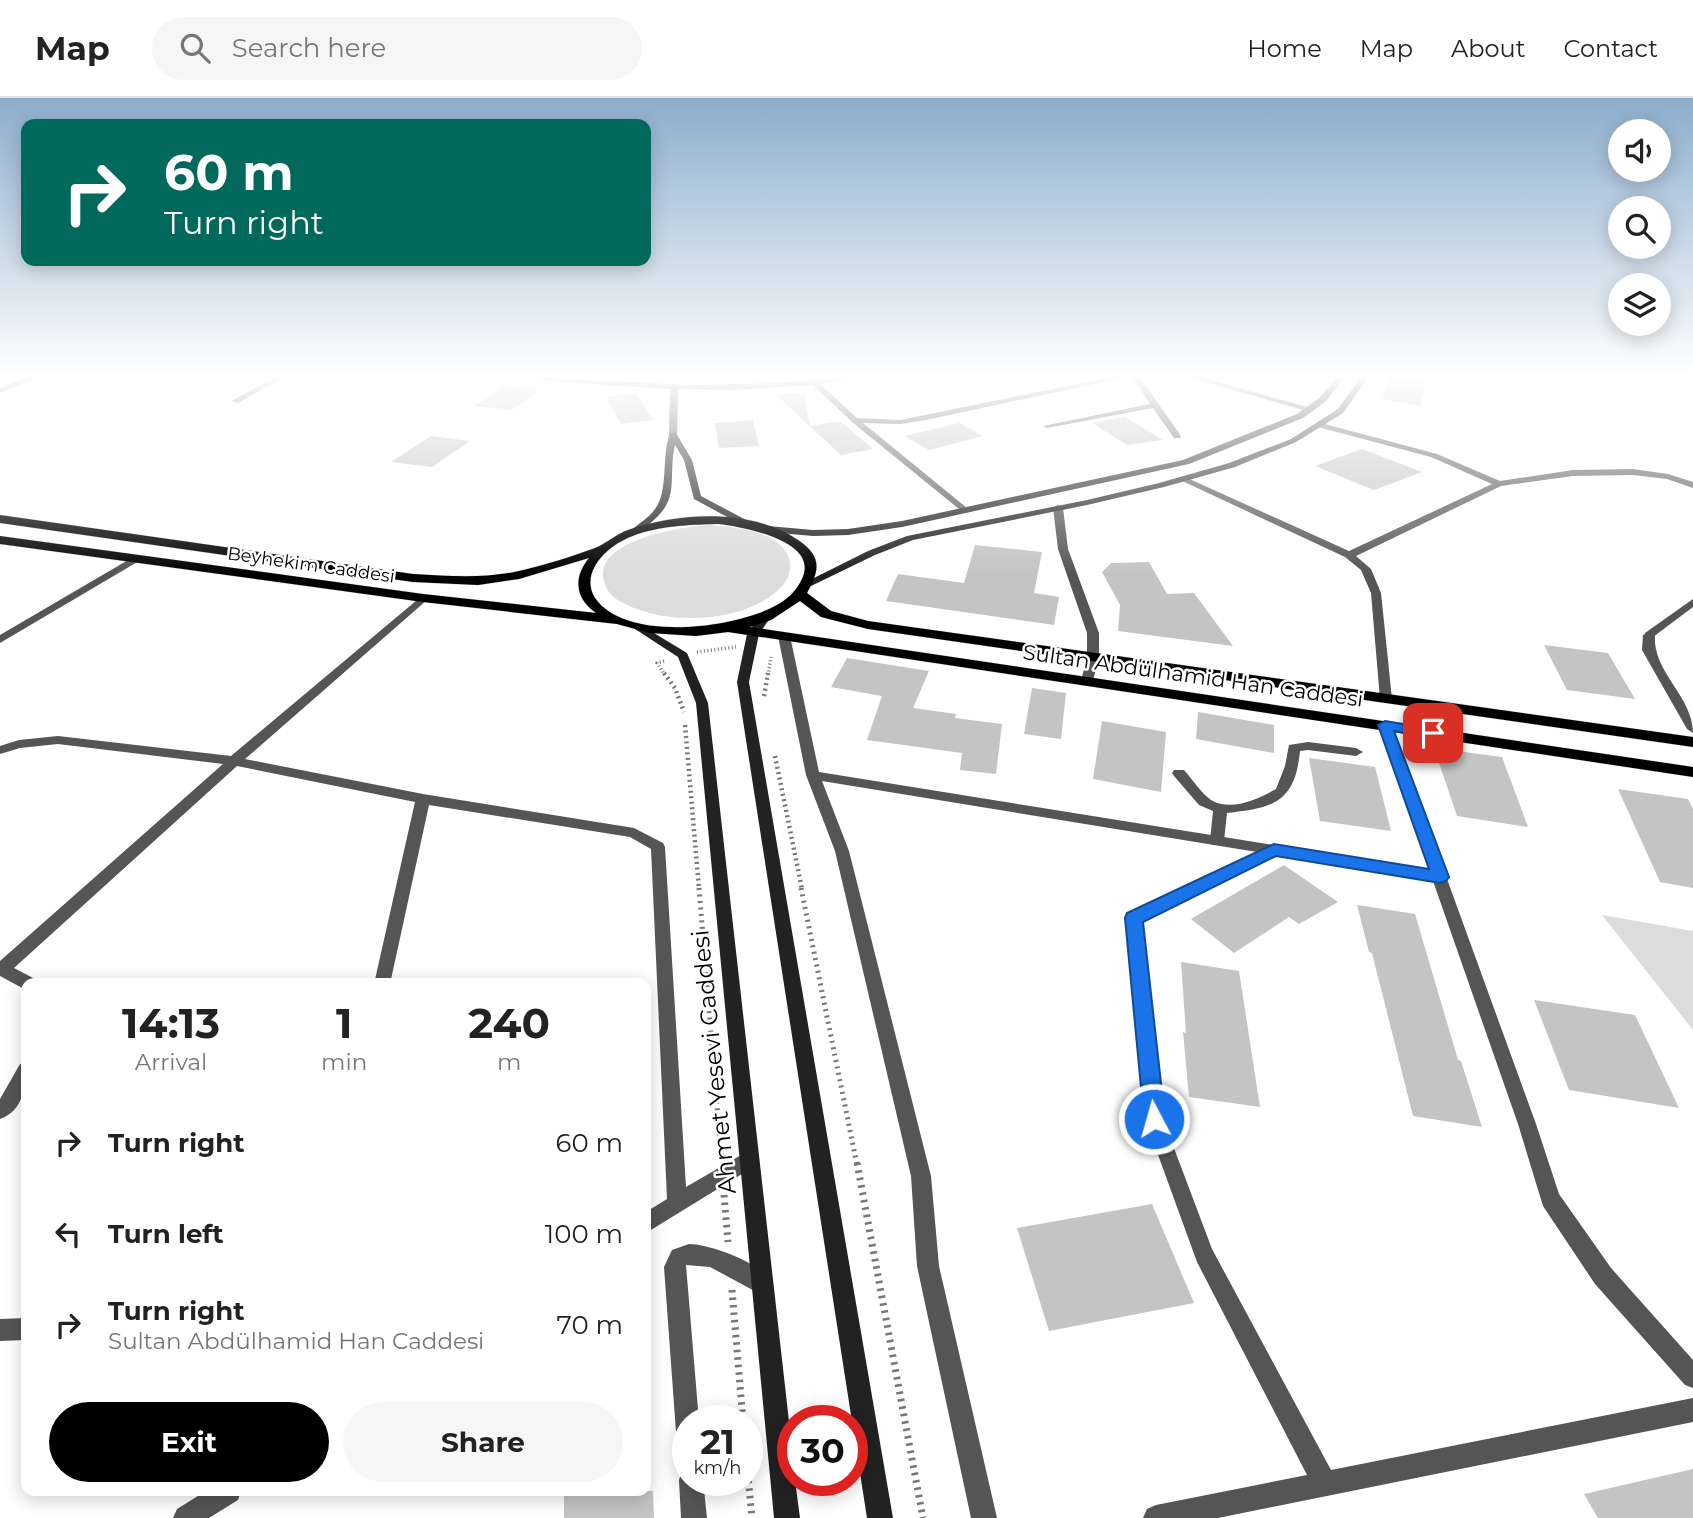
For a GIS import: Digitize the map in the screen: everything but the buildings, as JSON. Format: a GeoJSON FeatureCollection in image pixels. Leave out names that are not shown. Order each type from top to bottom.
{"type":"FeatureCollection","features":[{"type":"Feature","properties":{"kind":"main road"},"geometry":{"type":"LineString","coordinates":[[633,533],[658,513],[666,499],[671,442]]}},
{"type":"Feature","properties":{"kind":"main road"},"geometry":{"type":"LineString","coordinates":[[677,442],[688,460],[697,497],[745,523]]}},
{"type":"Feature","properties":{"kind":"main road"},"geometry":{"type":"LineString","coordinates":[[768,529],[813,533],[848,532],[1186,463],[1239,442]]}},
{"type":"Feature","properties":{"kind":"main road"},"geometry":{"type":"LineString","coordinates":[[880,1518],[743,682],[757,633],[804,589],[907,539],[1182,479],[1234,465],[1283,442]]}},
{"type":"Feature","properties":{"kind":"main road","name":"Beyhekim Caddesi"},"geometry":{"type":"LineString","coordinates":[[0,519],[413,578],[478,580],[519,575],[598,551],[633,533],[691,520],[745,523],[790,539],[804,552],[811,567],[804,589]]}},
{"type":"Feature","properties":{"kind":"main road","name":"Beyhekim Caddesi"},"geometry":{"type":"LineString","coordinates":[[0,540],[423,598],[618,620]]}},
{"type":"Feature","properties":{"kind":"main road"},"geometry":{"type":"LineString","coordinates":[[598,551],[584,575],[585,592],[596,608],[618,620]]}},
{"type":"Feature","properties":{"kind":"main road","name":"Sultan Abdülhamid Han Caddesi"},"geometry":{"type":"LineString","coordinates":[[804,589],[827,614],[876,626],[1693,742]]}},
{"type":"Feature","properties":{"kind":"main road","name":"Sultan Abdülhamid Han Caddesi"},"geometry":{"type":"LineString","coordinates":[[618,620],[639,627],[683,632],[729,628],[1693,772]]}},
{"type":"Feature","properties":{"kind":"main road"},"geometry":{"type":"LineString","coordinates":[[864,648],[855,637],[859,632],[876,626]]}},
{"type":"Feature","properties":{"kind":"main road"},"geometry":{"type":"LineString","coordinates":[[639,627],[683,655]]}},
{"type":"Feature","properties":{"kind":"main road","name":"Ahmet Yesevi Caddesi"},"geometry":{"type":"LineString","coordinates":[[683,655],[702,703],[787,1518]]}},
{"type":"Feature","properties":{"kind":"street"},"geometry":{"type":"LineString","coordinates":[[882,442],[964,510]]}},
{"type":"Feature","properties":{"kind":"street"},"geometry":{"type":"LineString","coordinates":[[1387,442],[1436,455],[1474,469],[1499,484]]}},
{"type":"Feature","properties":{"kind":"street"},"geometry":{"type":"LineString","coordinates":[[1349,555],[1499,484],[1573,474],[1633,472],[1668,477],[1693,485]]}},
{"type":"Feature","properties":{"kind":"street"},"geometry":{"type":"LineString","coordinates":[[1182,479],[1349,555],[1366,569],[1376,593],[1386,699]]}},
{"type":"Feature","properties":{"kind":"street"},"geometry":{"type":"LineString","coordinates":[[1058,508],[1063,549],[1093,633],[1093,657],[1087,681]]}},
{"type":"Feature","properties":{"kind":"street"},"geometry":{"type":"LineString","coordinates":[[0,640],[135,559]]}},
{"type":"Feature","properties":{"kind":"street"},"geometry":{"type":"LineString","coordinates":[[21,979],[1,968],[423,598]]}},
{"type":"Feature","properties":{"kind":"street"},"geometry":{"type":"LineString","coordinates":[[1693,602],[1649,635],[1648,650],[1693,729]]}},
{"type":"Feature","properties":{"kind":"street"},"geometry":{"type":"LineString","coordinates":[[784,636],[813,775],[842,850],[921,1176],[928,1266],[984,1518]]}},
{"type":"Feature","properties":{"kind":"street"},"geometry":{"type":"LineString","coordinates":[[1385,725],[1527,1124],[1550,1199],[1603,1276],[1693,1377]]}},
{"type":"Feature","properties":{"kind":"street"},"geometry":{"type":"LineString","coordinates":[[0,750],[19,744],[58,740],[234,761],[423,799],[634,833],[658,847],[677,1203]]}},
{"type":"Feature","properties":{"kind":"street"},"geometry":{"type":"LineString","coordinates":[[1179,773],[1204,802],[1220,809],[1258,805],[1282,792],[1292,766],[1294,748],[1308,746],[1356,752]]}},
{"type":"Feature","properties":{"kind":"street"},"geometry":{"type":"LineString","coordinates":[[813,775],[1440,877]]}},
{"type":"Feature","properties":{"kind":"street"},"geometry":{"type":"LineString","coordinates":[[383,978],[423,799]]}},
{"type":"Feature","properties":{"kind":"street"},"geometry":{"type":"LineString","coordinates":[[1217,841],[1220,809]]}},
{"type":"Feature","properties":{"kind":"street"},"geometry":{"type":"LineString","coordinates":[[1274,850],[1134,918],[1154,1119],[1204,1255],[1325,1484]]}},
{"type":"Feature","properties":{"kind":"street"},"geometry":{"type":"LineString","coordinates":[[0,1111],[8,1103],[21,1079]]}},
{"type":"Feature","properties":{"kind":"street"},"geometry":{"type":"LineString","coordinates":[[651,1220],[748,1160]]}},
{"type":"Feature","properties":{"kind":"street"},"geometry":{"type":"LineString","coordinates":[[686,1405],[675,1267],[679,1257],[692,1251],[704,1254],[762,1283]]}},
{"type":"Feature","properties":{"kind":"street"},"geometry":{"type":"LineString","coordinates":[[0,1329],[21,1329]]}},
{"type":"Feature","properties":{"kind":"street"},"geometry":{"type":"LineString","coordinates":[[1156,1518],[1693,1410]]}},
{"type":"Feature","properties":{"kind":"street"},"geometry":{"type":"LineString","coordinates":[[186,1518],[221,1496]]}},
{"type":"Feature","properties":{"kind":"street"},"geometry":{"type":"LineString","coordinates":[[692,1496],[694,1518]]}},
{"type":"Feature","properties":{"kind":"path"},"geometry":{"type":"LineString","coordinates":[[742,1405],[684,711],[676,688],[657,663],[683,655],[733,647],[757,633],[774,648],[768,666],[764,697],[766,709]]}},
{"type":"Feature","properties":{"kind":"path"},"geometry":{"type":"LineString","coordinates":[[773,746],[876,1258],[923,1518]]}},
{"type":"Feature","properties":{"kind":"path"},"geometry":{"type":"LineString","coordinates":[[750,1496],[752,1518]]}},
{"type":"Feature","properties":{"kind":"shaded area"},"geometry":{"type":"Polygon","coordinates":[[[708,525],[756,532],[778,543],[786,551],[790,562],[789,574],[784,583],[768,598],[752,607],[713,617],[654,614],[637,609],[609,593],[603,573],[608,559],[621,548],[658,533],[708,525]]]}},
{"type":"Feature","properties":{"kind":"shaded area"},"geometry":{"type":"Polygon","coordinates":[[[1602,915],[1693,931],[1693,1030],[1602,915]]]}},
{"type":"Feature","properties":{"kind":"route"},"geometry":{"type":"LineString","coordinates":[[1154,1119],[1134,918],[1274,850],[1440,877],[1385,725],[1433,733]]}}]}
